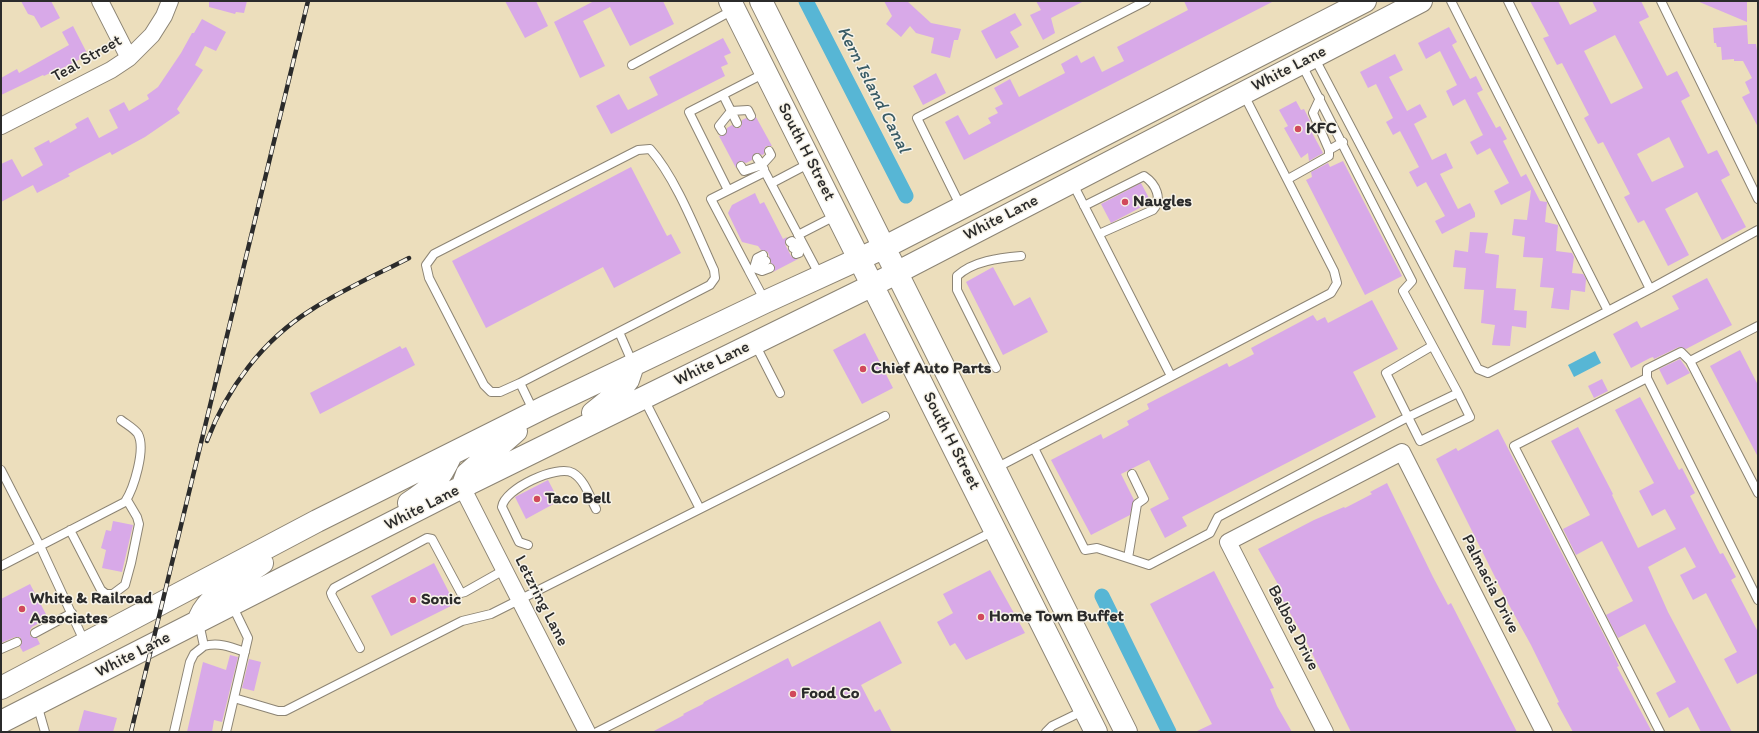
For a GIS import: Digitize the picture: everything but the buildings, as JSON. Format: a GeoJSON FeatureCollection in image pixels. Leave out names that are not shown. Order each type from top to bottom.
{"type":"FeatureCollection","features":[{"type":"Feature","properties":{"kind":"main road","name":"South H Street"},"geometry":{"type":"LineString","coordinates":[[761,1],[1126,732]]}},
{"type":"Feature","properties":{"kind":"main road","name":"White Lane"},"geometry":{"type":"LineString","coordinates":[[1,722],[462,487],[873,285],[1421,1]]}},
{"type":"Feature","properties":{"kind":"main road"},"geometry":{"type":"LineString","coordinates":[[1243,93],[1252,70],[1360,4]]}},
{"type":"Feature","properties":{"kind":"main road","name":"White Lane"},"geometry":{"type":"LineString","coordinates":[[1,688],[318,521],[539,410],[765,302],[885,247],[1360,4]]}},
{"type":"Feature","properties":{"kind":"main road","name":"South H Street"},"geometry":{"type":"LineString","coordinates":[[732,6],[1096,732]]}},
{"type":"Feature","properties":{"kind":"main road"},"geometry":{"type":"LineString","coordinates":[[766,73],[775,73],[788,84],[832,142]]}},
{"type":"Feature","properties":{"kind":"main road"},"geometry":{"type":"LineString","coordinates":[[564,437],[619,392],[628,380],[633,365]]}},
{"type":"Feature","properties":{"kind":"main road"},"geometry":{"type":"LineString","coordinates":[[462,487],[467,474],[539,410]]}},
{"type":"Feature","properties":{"kind":"main road"},"geometry":{"type":"LineString","coordinates":[[335,553],[429,490],[442,475],[451,455]]}},
{"type":"Feature","properties":{"kind":"main road"},"geometry":{"type":"LineString","coordinates":[[199,622],[203,610],[213,599],[318,521]]}},
{"type":"Feature","properties":{"kind":"main road"},"geometry":{"type":"LineString","coordinates":[[996,533],[1013,541],[1072,622]]}},
{"type":"Feature","properties":{"kind":"main road"},"geometry":{"type":"LineString","coordinates":[[37,704],[41,692],[50,681],[95,639]]}},
{"type":"Feature","properties":{"kind":"street"},"geometry":{"type":"LineString","coordinates":[[100,1],[129,58]]}},
{"type":"Feature","properties":{"kind":"street","name":"Teal Street"},"geometry":{"type":"LineString","coordinates":[[1,126],[111,70],[129,58],[152,35],[164,16],[170,1]]}},
{"type":"Feature","properties":{"kind":"street","name":"Palmacia Drive"},"geometry":{"type":"LineString","coordinates":[[1228,542],[1402,452],[1544,732]]}},
{"type":"Feature","properties":{"kind":"street","name":"Letzring Lane"},"geometry":{"type":"LineString","coordinates":[[462,487],[586,732]]}},
{"type":"Feature","properties":{"kind":"street","name":"Balboa Drive"},"geometry":{"type":"LineString","coordinates":[[1228,542],[1325,732]]}},
{"type":"Feature","properties":{"kind":"lane"},"geometry":{"type":"LineString","coordinates":[[961,207],[916,118],[1146,1]]}},
{"type":"Feature","properties":{"kind":"lane"},"geometry":{"type":"LineString","coordinates":[[1451,1],[1608,310]]}},
{"type":"Feature","properties":{"kind":"lane"},"geometry":{"type":"LineString","coordinates":[[1508,1],[1650,289]]}},
{"type":"Feature","properties":{"kind":"lane"},"geometry":{"type":"LineString","coordinates":[[1660,1],[1758,199]]}},
{"type":"Feature","properties":{"kind":"lane"},"geometry":{"type":"LineString","coordinates":[[632,65],[732,6]]}},
{"type":"Feature","properties":{"kind":"lane"},"geometry":{"type":"LineString","coordinates":[[1308,59],[1320,98],[1412,281],[1403,291],[1470,417],[1420,441],[1386,373],[1432,346]]}},
{"type":"Feature","properties":{"kind":"lane"},"geometry":{"type":"LineString","coordinates":[[1308,59],[1478,369],[1488,373],[1650,289],[1758,230]]}},
{"type":"Feature","properties":{"kind":"lane"},"geometry":{"type":"LineString","coordinates":[[728,190],[689,112],[766,73]]}},
{"type":"Feature","properties":{"kind":"lane"},"geometry":{"type":"LineString","coordinates":[[995,468],[1331,293],[1337,283],[1334,271],[1243,93]]}},
{"type":"Feature","properties":{"kind":"lane"},"geometry":{"type":"LineString","coordinates":[[722,95],[737,123]]}},
{"type":"Feature","properties":{"kind":"lane"},"geometry":{"type":"LineString","coordinates":[[1288,179],[1329,156],[1329,150],[1312,113],[1320,98]]}},
{"type":"Feature","properties":{"kind":"lane"},"geometry":{"type":"LineString","coordinates":[[722,131],[719,126],[731,111],[748,110],[751,116]]}},
{"type":"Feature","properties":{"kind":"lane"},"geometry":{"type":"LineString","coordinates":[[1329,150],[1343,142]]}},
{"type":"Feature","properties":{"kind":"lane"},"geometry":{"type":"LineString","coordinates":[[650,149],[660,159],[682,202],[714,270],[715,278],[710,285],[520,383],[500,392],[491,392],[484,385],[430,278],[426,265],[434,254],[638,150],[650,149]]}},
{"type":"Feature","properties":{"kind":"lane"},"geometry":{"type":"LineString","coordinates":[[765,302],[751,269],[711,199],[763,168],[771,155],[769,151]]}},
{"type":"Feature","properties":{"kind":"lane"},"geometry":{"type":"LineString","coordinates":[[756,158],[772,183],[798,235],[796,246],[820,277]]}},
{"type":"Feature","properties":{"kind":"lane"},"geometry":{"type":"LineString","coordinates":[[772,183],[811,162]]}},
{"type":"Feature","properties":{"kind":"lane"},"geometry":{"type":"LineString","coordinates":[[741,166],[744,171],[763,168]]}},
{"type":"Feature","properties":{"kind":"lane"},"geometry":{"type":"LineString","coordinates":[[1084,206],[1144,176],[1150,180],[1159,197],[1158,204],[1153,210],[1100,234]]}},
{"type":"Feature","properties":{"kind":"lane"},"geometry":{"type":"LineString","coordinates":[[1072,182],[1100,234],[1171,376]]}},
{"type":"Feature","properties":{"kind":"lane"},"geometry":{"type":"LineString","coordinates":[[798,235],[837,215]]}},
{"type":"Feature","properties":{"kind":"lane"},"geometry":{"type":"LineString","coordinates":[[996,368],[957,290],[957,276],[966,267],[997,259],[1021,256]]}},
{"type":"Feature","properties":{"kind":"lane"},"geometry":{"type":"LineString","coordinates":[[757,258],[766,261],[762,271],[751,269],[757,258]]}},
{"type":"Feature","properties":{"kind":"lane"},"geometry":{"type":"LineString","coordinates":[[1690,362],[1758,326]]}},
{"type":"Feature","properties":{"kind":"lane"},"geometry":{"type":"LineString","coordinates":[[619,332],[633,365]]}},
{"type":"Feature","properties":{"kind":"lane"},"geometry":{"type":"LineString","coordinates":[[755,343],[780,393]]}},
{"type":"Feature","properties":{"kind":"lane"},"geometry":{"type":"LineString","coordinates":[[1758,493],[1690,362],[1681,352],[1647,369],[1647,378],[1758,600]]}},
{"type":"Feature","properties":{"kind":"lane"},"geometry":{"type":"LineString","coordinates":[[1647,378],[1514,446],[1660,732]]}},
{"type":"Feature","properties":{"kind":"lane"},"geometry":{"type":"LineString","coordinates":[[520,383],[539,410]]}},
{"type":"Feature","properties":{"kind":"lane"},"geometry":{"type":"LineString","coordinates":[[1034,448],[1085,550],[1097,548],[1149,565],[1210,533],[1218,517],[1408,417],[1458,393]]}},
{"type":"Feature","properties":{"kind":"lane"},"geometry":{"type":"LineString","coordinates":[[643,398],[700,509]]}},
{"type":"Feature","properties":{"kind":"lane"},"geometry":{"type":"LineString","coordinates":[[234,698],[278,711],[285,710],[462,621],[491,614],[885,416]]}},
{"type":"Feature","properties":{"kind":"lane"},"geometry":{"type":"LineString","coordinates":[[1,566],[126,500],[130,494],[142,449],[137,433],[121,420]]}},
{"type":"Feature","properties":{"kind":"lane"},"geometry":{"type":"LineString","coordinates":[[1,470],[72,613],[95,639]]}},
{"type":"Feature","properties":{"kind":"lane"},"geometry":{"type":"LineString","coordinates":[[528,545],[519,542],[502,507],[502,501],[510,492],[543,475],[560,471],[572,472],[582,482],[596,509]]}},
{"type":"Feature","properties":{"kind":"lane"},"geometry":{"type":"LineString","coordinates":[[1128,558],[1137,504],[1144,499],[1132,474]]}},
{"type":"Feature","properties":{"kind":"lane"},"geometry":{"type":"LineString","coordinates":[[70,530],[101,590],[106,594],[113,594],[125,585],[139,524],[137,517],[126,500]]}},
{"type":"Feature","properties":{"kind":"lane"},"geometry":{"type":"LineString","coordinates":[[597,732],[996,533]]}},
{"type":"Feature","properties":{"kind":"lane"},"geometry":{"type":"LineString","coordinates":[[360,648],[331,593],[334,588],[340,584],[427,538],[432,539],[461,593],[466,592],[504,570]]}},
{"type":"Feature","properties":{"kind":"lane"},"geometry":{"type":"LineString","coordinates":[[226,732],[248,638],[232,605]]}},
{"type":"Feature","properties":{"kind":"lane"},"geometry":{"type":"LineString","coordinates":[[35,633],[72,613]]}},
{"type":"Feature","properties":{"kind":"lane"},"geometry":{"type":"LineString","coordinates":[[199,622],[204,646]]}},
{"type":"Feature","properties":{"kind":"lane"},"geometry":{"type":"LineString","coordinates":[[1,649],[17,642]]}},
{"type":"Feature","properties":{"kind":"lane"},"geometry":{"type":"LineString","coordinates":[[174,732],[190,662],[194,654],[204,646],[213,644],[222,645],[245,652]]}},
{"type":"Feature","properties":{"kind":"lane"},"geometry":{"type":"LineString","coordinates":[[37,704],[45,732]]}},
{"type":"Feature","properties":{"kind":"lane"},"geometry":{"type":"LineString","coordinates":[[1046,732],[1052,726],[1085,710]]}},
{"type":"Feature","properties":{"kind":"water"},"geometry":{"type":"Polygon","coordinates":[[[1595,351],[1601,363],[1574,377],[1568,365],[1595,351]]]}},
{"type":"Feature","properties":{"kind":"waterway","name":"Kern Island Canal"},"geometry":{"type":"LineString","coordinates":[[806,1],[906,196]]}},
{"type":"Feature","properties":{"kind":"waterway","name":"Kern Island Canal"},"geometry":{"type":"LineString","coordinates":[[1102,596],[1169,732]]}},
{"type":"Feature","properties":{"kind":"railway"},"geometry":{"type":"LineString","coordinates":[[131,732],[308,1]]}},
{"type":"Feature","properties":{"kind":"railway"},"geometry":{"type":"LineString","coordinates":[[207,441],[215,421],[236,384],[248,367],[277,336],[311,310],[347,289],[409,258]]}},
{"type":"Feature","properties":{"kind":"place","name":"KFC"},"geometry":{"type":"Point","coordinates":[1298,129]}},
{"type":"Feature","properties":{"kind":"place","name":"Naugles"},"geometry":{"type":"Point","coordinates":[1125,202]}},
{"type":"Feature","properties":{"kind":"place","name":"Chief Auto Parts"},"geometry":{"type":"Point","coordinates":[863,369]}},
{"type":"Feature","properties":{"kind":"place","name":"Taco Bell"},"geometry":{"type":"Point","coordinates":[537,499]}},
{"type":"Feature","properties":{"kind":"place","name":"Sonic"},"geometry":{"type":"Point","coordinates":[413,600]}},
{"type":"Feature","properties":{"kind":"place","name":"White & Railroad Associates"},"geometry":{"type":"Point","coordinates":[22,609]}},
{"type":"Feature","properties":{"kind":"place","name":"Home Town Buffet"},"geometry":{"type":"Point","coordinates":[981,617]}},
{"type":"Feature","properties":{"kind":"place","name":"Food Co"},"geometry":{"type":"Point","coordinates":[793,694]}}]}
